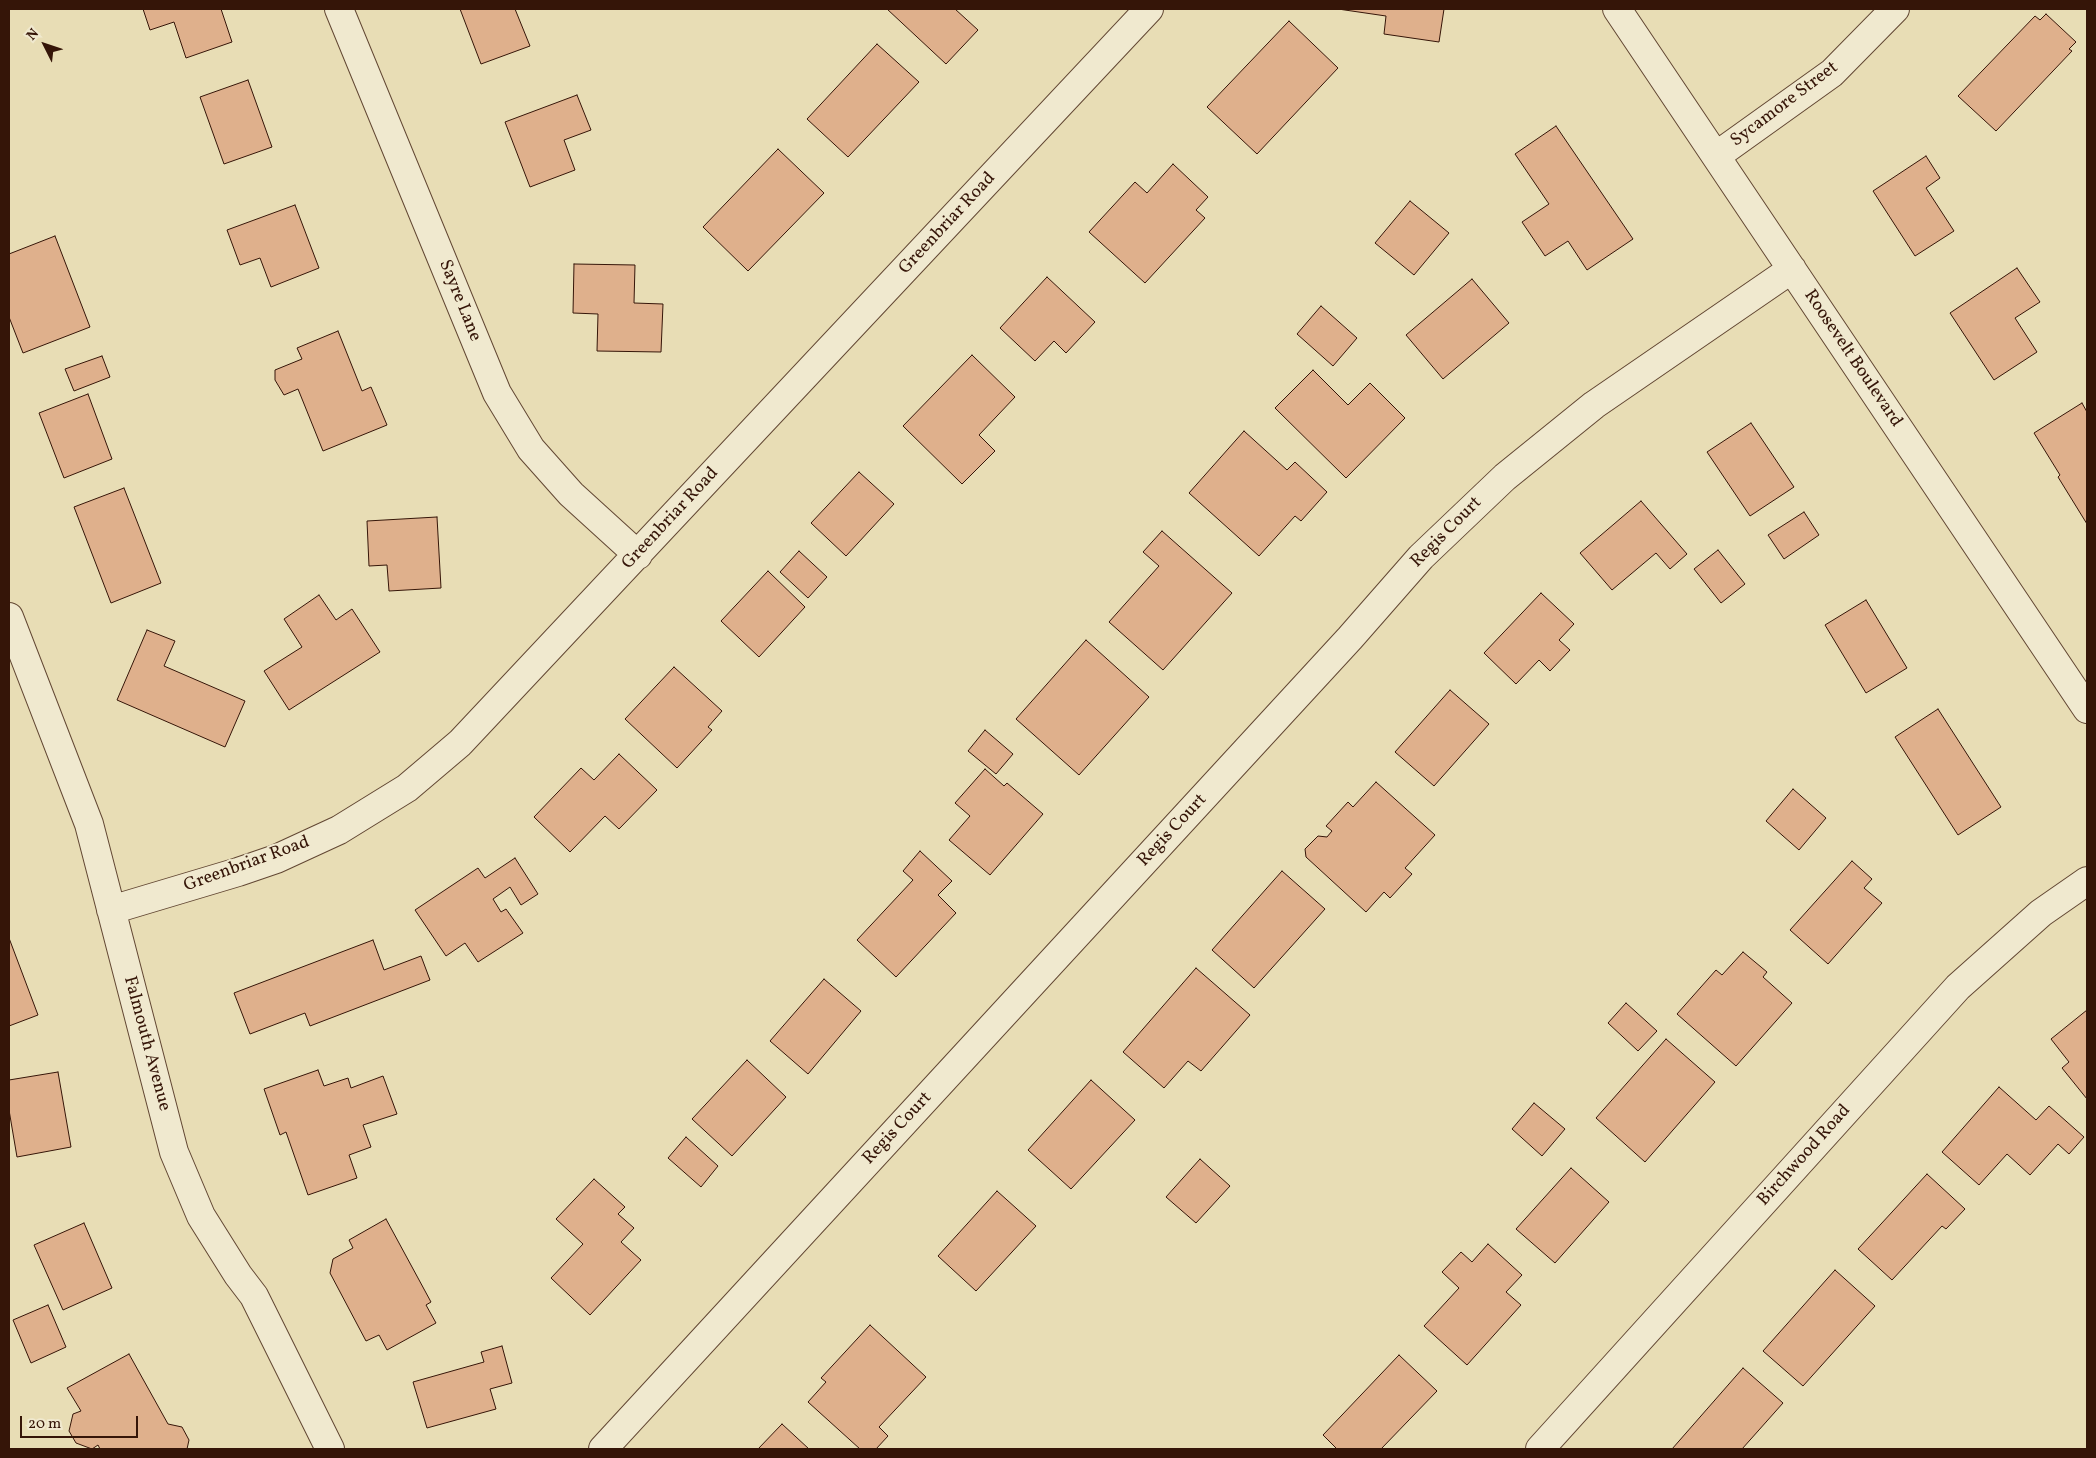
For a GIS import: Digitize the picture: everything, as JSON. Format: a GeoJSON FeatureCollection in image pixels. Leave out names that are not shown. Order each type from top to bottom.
{"type":"FeatureCollection","features":[{"type":"Feature","properties":{"kind":"street","name":"Sayre Lane"},"geometry":{"type":"LineString","coordinates":[[339,9],[496,394],[531,449],[571,494],[638,554]]}},
{"type":"Feature","properties":{"kind":"street","name":"Greenbriar Road"},"geometry":{"type":"LineString","coordinates":[[111,910],[276,859],[339,830],[406,788],[460,743],[1149,9]]}},
{"type":"Feature","properties":{"kind":"street","name":"Roosevelt Boulevard"},"geometry":{"type":"LineString","coordinates":[[1617,9],[2087,709]]}},
{"type":"Feature","properties":{"kind":"street","name":"Sycamore Street"},"geometry":{"type":"LineString","coordinates":[[1716,156],[1832,73],[1895,9]]}},
{"type":"Feature","properties":{"kind":"street","name":"Regis Court"},"geometry":{"type":"LineString","coordinates":[[604,1449],[1343,646],[1421,557],[1505,477],[1594,405],[1792,269]]}},
{"type":"Feature","properties":{"kind":"street","name":"Falmouth Avenue"},"geometry":{"type":"LineString","coordinates":[[9,617],[88,824],[174,1152],[201,1216],[238,1275],[254,1296],[330,1449]]}},
{"type":"Feature","properties":{"kind":"street","name":"Birchwood Road"},"geometry":{"type":"LineString","coordinates":[[1540,1449],[1958,987],[2041,913],[2087,881]]}},
{"type":"Feature","properties":{"kind":"building"},"geometry":{"type":"Polygon","coordinates":[[[143,9],[221,9],[232,42],[186,58],[174,22],[150,30],[143,9]]]}},
{"type":"Feature","properties":{"kind":"building"},"geometry":{"type":"Polygon","coordinates":[[[460,9],[515,9],[530,46],[481,64],[460,9]]]}},
{"type":"Feature","properties":{"kind":"building"},"geometry":{"type":"Polygon","coordinates":[[[887,9],[955,9],[978,30],[946,64],[887,9]]]}},
{"type":"Feature","properties":{"kind":"building"},"geometry":{"type":"Polygon","coordinates":[[[1338,9],[1444,9],[1439,42],[1384,34],[1386,16],[1338,9]]]}},
{"type":"Feature","properties":{"kind":"building"},"geometry":{"type":"Polygon","coordinates":[[[2046,14],[2076,42],[2069,49],[2072,51],[1996,131],[1958,96],[2035,16],[2040,20],[2046,14]]]}},
{"type":"Feature","properties":{"kind":"building"},"geometry":{"type":"Polygon","coordinates":[[[1289,21],[1338,68],[1257,154],[1207,107],[1289,21]]]}},
{"type":"Feature","properties":{"kind":"building"},"geometry":{"type":"Polygon","coordinates":[[[877,44],[919,82],[848,157],[807,119],[877,44]]]}},
{"type":"Feature","properties":{"kind":"building"},"geometry":{"type":"Polygon","coordinates":[[[248,80],[272,147],[224,164],[200,97],[248,80]]]}},
{"type":"Feature","properties":{"kind":"building"},"geometry":{"type":"Polygon","coordinates":[[[577,95],[591,130],[564,140],[575,170],[530,187],[505,122],[577,95]]]}},
{"type":"Feature","properties":{"kind":"building"},"geometry":{"type":"Polygon","coordinates":[[[1556,126],[1633,239],[1587,270],[1568,241],[1545,256],[1522,222],[1549,204],[1515,154],[1556,126]]]}},
{"type":"Feature","properties":{"kind":"building"},"geometry":{"type":"Polygon","coordinates":[[[778,149],[824,193],[748,271],[703,227],[778,149]]]}},
{"type":"Feature","properties":{"kind":"building"},"geometry":{"type":"Polygon","coordinates":[[[1926,156],[1940,178],[1926,188],[1954,231],[1915,256],[1873,191],[1926,156]]]}},
{"type":"Feature","properties":{"kind":"building"},"geometry":{"type":"Polygon","coordinates":[[[1173,164],[1208,197],[1196,210],[1205,218],[1145,283],[1089,232],[1135,182],[1147,193],[1173,164]]]}},
{"type":"Feature","properties":{"kind":"building"},"geometry":{"type":"Polygon","coordinates":[[[1410,201],[1449,233],[1414,275],[1375,243],[1410,201]]]}},
{"type":"Feature","properties":{"kind":"building"},"geometry":{"type":"Polygon","coordinates":[[[295,205],[319,268],[271,287],[260,258],[240,265],[227,230],[295,205]]]}},
{"type":"Feature","properties":{"kind":"building"},"geometry":{"type":"Polygon","coordinates":[[[55,236],[90,327],[23,353],[9,317],[9,254],[55,236]]]}},
{"type":"Feature","properties":{"kind":"building"},"geometry":{"type":"Polygon","coordinates":[[[574,264],[635,265],[634,303],[663,304],[661,352],[597,351],[598,314],[573,313],[574,264]]]}},
{"type":"Feature","properties":{"kind":"building"},"geometry":{"type":"Polygon","coordinates":[[[2017,268],[2040,302],[2015,318],[2037,352],[1994,380],[1950,313],[2017,268]]]}},
{"type":"Feature","properties":{"kind":"building"},"geometry":{"type":"Polygon","coordinates":[[[1047,277],[1095,322],[1066,353],[1054,341],[1035,361],[1000,328],[1047,277]]]}},
{"type":"Feature","properties":{"kind":"building"},"geometry":{"type":"Polygon","coordinates":[[[1472,279],[1509,323],[1443,379],[1406,335],[1472,279]]]}},
{"type":"Feature","properties":{"kind":"building"},"geometry":{"type":"Polygon","coordinates":[[[1321,306],[1357,338],[1333,366],[1297,334],[1321,306]]]}},
{"type":"Feature","properties":{"kind":"building"},"geometry":{"type":"Polygon","coordinates":[[[338,331],[362,391],[371,387],[387,425],[323,451],[298,389],[284,395],[275,380],[275,370],[302,359],[297,348],[338,331]]]}},
{"type":"Feature","properties":{"kind":"building"},"geometry":{"type":"Polygon","coordinates":[[[972,355],[1015,397],[979,435],[995,451],[962,484],[903,426],[972,355]]]}},
{"type":"Feature","properties":{"kind":"building"},"geometry":{"type":"Polygon","coordinates":[[[102,356],[110,377],[74,391],[65,369],[102,356]]]}},
{"type":"Feature","properties":{"kind":"building"},"geometry":{"type":"Polygon","coordinates":[[[1313,370],[1348,405],[1370,383],[1405,418],[1346,478],[1275,408],[1313,370]]]}},
{"type":"Feature","properties":{"kind":"building"},"geometry":{"type":"Polygon","coordinates":[[[88,394],[112,459],[64,478],[39,413],[88,394]]]}},
{"type":"Feature","properties":{"kind":"building"},"geometry":{"type":"Polygon","coordinates":[[[2082,403],[2087,412],[2087,524],[2034,433],[2082,403]]]}},
{"type":"Feature","properties":{"kind":"building"},"geometry":{"type":"Polygon","coordinates":[[[1751,423],[1794,487],[1750,516],[1707,452],[1751,423]]]}},
{"type":"Feature","properties":{"kind":"building"},"geometry":{"type":"Polygon","coordinates":[[[1244,431],[1287,470],[1295,462],[1327,492],[1301,521],[1295,516],[1259,556],[1189,493],[1244,431]]]}},
{"type":"Feature","properties":{"kind":"building"},"geometry":{"type":"Polygon","coordinates":[[[859,472],[894,504],[846,556],[811,523],[859,472]]]}},
{"type":"Feature","properties":{"kind":"building"},"geometry":{"type":"Polygon","coordinates":[[[124,488],[161,583],[111,603],[74,507],[124,488]]]}},
{"type":"Feature","properties":{"kind":"building"},"geometry":{"type":"Polygon","coordinates":[[[1641,501],[1687,554],[1670,569],[1656,553],[1612,590],[1580,553],[1641,501]]]}},
{"type":"Feature","properties":{"kind":"building"},"geometry":{"type":"Polygon","coordinates":[[[1804,512],[1819,535],[1784,559],[1768,535],[1804,512]]]}},
{"type":"Feature","properties":{"kind":"building"},"geometry":{"type":"Polygon","coordinates":[[[437,517],[441,588],[389,591],[387,565],[369,566],[367,521],[437,517]]]}},
{"type":"Feature","properties":{"kind":"building"},"geometry":{"type":"Polygon","coordinates":[[[1162,531],[1232,593],[1163,670],[1109,622],[1159,566],[1143,552],[1162,531]]]}},
{"type":"Feature","properties":{"kind":"building"},"geometry":{"type":"Polygon","coordinates":[[[1718,550],[1745,584],[1721,603],[1694,569],[1718,550]]]}},
{"type":"Feature","properties":{"kind":"building"},"geometry":{"type":"Polygon","coordinates":[[[799,551],[827,577],[808,598],[780,572],[799,551]]]}},
{"type":"Feature","properties":{"kind":"building"},"geometry":{"type":"Polygon","coordinates":[[[768,571],[805,607],[759,657],[721,621],[768,571]]]}},
{"type":"Feature","properties":{"kind":"building"},"geometry":{"type":"Polygon","coordinates":[[[1541,593],[1574,624],[1559,640],[1570,650],[1550,671],[1539,660],[1516,684],[1484,653],[1541,593]]]}},
{"type":"Feature","properties":{"kind":"building"},"geometry":{"type":"Polygon","coordinates":[[[319,595],[336,620],[352,609],[380,652],[289,710],[264,671],[302,647],[284,619],[319,595]]]}},
{"type":"Feature","properties":{"kind":"building"},"geometry":{"type":"Polygon","coordinates":[[[1866,600],[1907,668],[1866,693],[1825,625],[1866,600]]]}},
{"type":"Feature","properties":{"kind":"building"},"geometry":{"type":"Polygon","coordinates":[[[147,630],[175,641],[164,666],[245,701],[225,747],[117,700],[147,630]]]}},
{"type":"Feature","properties":{"kind":"building"},"geometry":{"type":"Polygon","coordinates":[[[1086,640],[1149,697],[1079,775],[1016,719],[1086,640]]]}},
{"type":"Feature","properties":{"kind":"building"},"geometry":{"type":"Polygon","coordinates":[[[674,667],[722,711],[708,727],[712,730],[677,768],[625,719],[674,667]]]}},
{"type":"Feature","properties":{"kind":"building"},"geometry":{"type":"Polygon","coordinates":[[[1450,690],[1489,724],[1434,786],[1395,752],[1450,690]]]}},
{"type":"Feature","properties":{"kind":"building"},"geometry":{"type":"Polygon","coordinates":[[[1938,709],[2001,807],[1958,835],[1895,737],[1938,709]]]}},
{"type":"Feature","properties":{"kind":"building"},"geometry":{"type":"Polygon","coordinates":[[[985,730],[1013,754],[996,774],[968,751],[985,730]]]}},
{"type":"Feature","properties":{"kind":"building"},"geometry":{"type":"Polygon","coordinates":[[[619,754],[657,790],[619,829],[605,816],[570,852],[534,817],[581,768],[594,780],[619,754]]]}},
{"type":"Feature","properties":{"kind":"building"},"geometry":{"type":"Polygon","coordinates":[[[985,769],[1004,786],[1007,783],[1043,814],[990,875],[949,840],[970,816],[955,803],[985,769]]]}},
{"type":"Feature","properties":{"kind":"building"},"geometry":{"type":"Polygon","coordinates":[[[1376,782],[1435,835],[1405,868],[1412,874],[1390,898],[1384,892],[1366,912],[1306,857],[1305,849],[1318,836],[1327,837],[1332,831],[1326,826],[1348,802],[1353,807],[1376,782]]]}},
{"type":"Feature","properties":{"kind":"building"},"geometry":{"type":"Polygon","coordinates":[[[1793,789],[1826,818],[1799,850],[1766,821],[1793,789]]]}},
{"type":"Feature","properties":{"kind":"building"},"geometry":{"type":"Polygon","coordinates":[[[920,851],[952,881],[938,895],[956,913],[896,977],[857,940],[913,880],[903,871],[920,851]]]}},
{"type":"Feature","properties":{"kind":"building"},"geometry":{"type":"Polygon","coordinates":[[[515,858],[538,894],[521,905],[510,887],[493,899],[501,912],[506,909],[523,933],[478,962],[465,943],[446,956],[415,910],[478,868],[485,878],[515,858]]]}},
{"type":"Feature","properties":{"kind":"building"},"geometry":{"type":"Polygon","coordinates":[[[1852,861],[1872,879],[1864,888],[1882,903],[1828,964],[1790,930],[1852,861]]]}},
{"type":"Feature","properties":{"kind":"building"},"geometry":{"type":"Polygon","coordinates":[[[1282,871],[1325,909],[1254,988],[1212,950],[1282,871]]]}},
{"type":"Feature","properties":{"kind":"building"},"geometry":{"type":"Polygon","coordinates":[[[9,938],[38,1015],[9,1026],[9,938]]]}},
{"type":"Feature","properties":{"kind":"building"},"geometry":{"type":"Polygon","coordinates":[[[373,940],[384,970],[421,956],[430,980],[310,1026],[305,1013],[250,1034],[234,993],[373,940]]]}},
{"type":"Feature","properties":{"kind":"building"},"geometry":{"type":"Polygon","coordinates":[[[1743,952],[1767,972],[1763,977],[1792,1003],[1736,1066],[1677,1014],[1716,970],[1722,975],[1743,952]]]}},
{"type":"Feature","properties":{"kind":"building"},"geometry":{"type":"Polygon","coordinates":[[[1196,968],[1250,1015],[1201,1071],[1188,1061],[1164,1088],[1123,1052],[1196,968]]]}},
{"type":"Feature","properties":{"kind":"building"},"geometry":{"type":"Polygon","coordinates":[[[824,979],[861,1011],[808,1074],[770,1041],[824,979]]]}},
{"type":"Feature","properties":{"kind":"building"},"geometry":{"type":"Polygon","coordinates":[[[1626,1003],[1657,1031],[1638,1051],[1608,1023],[1626,1003]]]}},
{"type":"Feature","properties":{"kind":"building"},"geometry":{"type":"Polygon","coordinates":[[[2087,1010],[2087,1099],[2062,1068],[2069,1062],[2051,1039],[2087,1010]]]}},
{"type":"Feature","properties":{"kind":"building"},"geometry":{"type":"Polygon","coordinates":[[[1666,1039],[1715,1082],[1645,1162],[1596,1118],[1666,1039]]]}},
{"type":"Feature","properties":{"kind":"building"},"geometry":{"type":"Polygon","coordinates":[[[747,1060],[786,1097],[732,1156],[692,1119],[747,1060]]]}},
{"type":"Feature","properties":{"kind":"building"},"geometry":{"type":"Polygon","coordinates":[[[318,1070],[324,1086],[348,1078],[351,1088],[383,1076],[397,1114],[363,1125],[371,1147],[349,1155],[357,1178],[308,1195],[286,1132],[280,1135],[264,1089],[318,1070]]]}},
{"type":"Feature","properties":{"kind":"building"},"geometry":{"type":"Polygon","coordinates":[[[58,1072],[71,1147],[17,1157],[9,1110],[9,1080],[58,1072]]]}},
{"type":"Feature","properties":{"kind":"building"},"geometry":{"type":"Polygon","coordinates":[[[1091,1080],[1135,1120],[1071,1189],[1028,1150],[1091,1080]]]}},
{"type":"Feature","properties":{"kind":"building"},"geometry":{"type":"Polygon","coordinates":[[[1999,1087],[2036,1120],[2049,1106],[2084,1137],[2069,1154],[2058,1144],[2030,1175],[2007,1154],[1979,1185],[1942,1152],[1999,1087]]]}},
{"type":"Feature","properties":{"kind":"building"},"geometry":{"type":"Polygon","coordinates":[[[1534,1103],[1565,1129],[1542,1156],[1512,1129],[1534,1103]]]}},
{"type":"Feature","properties":{"kind":"building"},"geometry":{"type":"Polygon","coordinates":[[[686,1137],[718,1166],[701,1187],[668,1158],[686,1137]]]}},
{"type":"Feature","properties":{"kind":"building"},"geometry":{"type":"Polygon","coordinates":[[[1200,1159],[1230,1186],[1196,1223],[1166,1197],[1200,1159]]]}},
{"type":"Feature","properties":{"kind":"building"},"geometry":{"type":"Polygon","coordinates":[[[1571,1168],[1609,1202],[1555,1263],[1516,1229],[1571,1168]]]}},
{"type":"Feature","properties":{"kind":"building"},"geometry":{"type":"Polygon","coordinates":[[[1927,1174],[1965,1209],[1946,1229],[1942,1226],[1892,1280],[1858,1249],[1927,1174]]]}},
{"type":"Feature","properties":{"kind":"building"},"geometry":{"type":"Polygon","coordinates":[[[594,1179],[625,1207],[618,1214],[634,1228],[621,1242],[641,1260],[590,1315],[551,1278],[583,1244],[556,1219],[594,1179]]]}},
{"type":"Feature","properties":{"kind":"building"},"geometry":{"type":"Polygon","coordinates":[[[997,1191],[1036,1226],[976,1291],[938,1256],[997,1191]]]}},
{"type":"Feature","properties":{"kind":"building"},"geometry":{"type":"Polygon","coordinates":[[[386,1219],[431,1302],[426,1305],[436,1323],[387,1350],[379,1335],[366,1341],[330,1273],[333,1259],[353,1248],[349,1240],[386,1219]]]}},
{"type":"Feature","properties":{"kind":"building"},"geometry":{"type":"Polygon","coordinates":[[[84,1223],[112,1288],[63,1310],[34,1245],[84,1223]]]}},
{"type":"Feature","properties":{"kind":"building"},"geometry":{"type":"Polygon","coordinates":[[[1488,1244],[1522,1275],[1506,1292],[1521,1305],[1467,1365],[1424,1326],[1459,1288],[1442,1272],[1461,1252],[1472,1262],[1488,1244]]]}},
{"type":"Feature","properties":{"kind":"building"},"geometry":{"type":"Polygon","coordinates":[[[1835,1270],[1875,1306],[1803,1386],[1763,1351],[1835,1270]]]}},
{"type":"Feature","properties":{"kind":"building"},"geometry":{"type":"Polygon","coordinates":[[[48,1305],[66,1347],[31,1363],[13,1320],[48,1305]]]}},
{"type":"Feature","properties":{"kind":"building"},"geometry":{"type":"Polygon","coordinates":[[[870,1325],[926,1377],[879,1427],[888,1436],[876,1449],[860,1449],[808,1402],[826,1382],[821,1378],[870,1325]]]}},
{"type":"Feature","properties":{"kind":"building"},"geometry":{"type":"Polygon","coordinates":[[[502,1346],[512,1383],[490,1389],[496,1409],[427,1428],[413,1382],[484,1362],[481,1352],[502,1346]]]}},
{"type":"Feature","properties":{"kind":"building"},"geometry":{"type":"Polygon","coordinates":[[[129,1354],[168,1424],[182,1427],[189,1440],[187,1449],[100,1449],[98,1445],[92,1449],[76,1443],[69,1431],[73,1414],[81,1411],[67,1388],[129,1354]]]}},
{"type":"Feature","properties":{"kind":"building"},"geometry":{"type":"Polygon","coordinates":[[[1399,1355],[1437,1391],[1381,1449],[1337,1449],[1323,1435],[1399,1355]]]}},
{"type":"Feature","properties":{"kind":"building"},"geometry":{"type":"Polygon","coordinates":[[[1743,1368],[1783,1403],[1742,1449],[1672,1449],[1743,1368]]]}},
{"type":"Feature","properties":{"kind":"building"},"geometry":{"type":"Polygon","coordinates":[[[782,1424],[809,1449],[758,1449],[782,1424]]]}}]}
